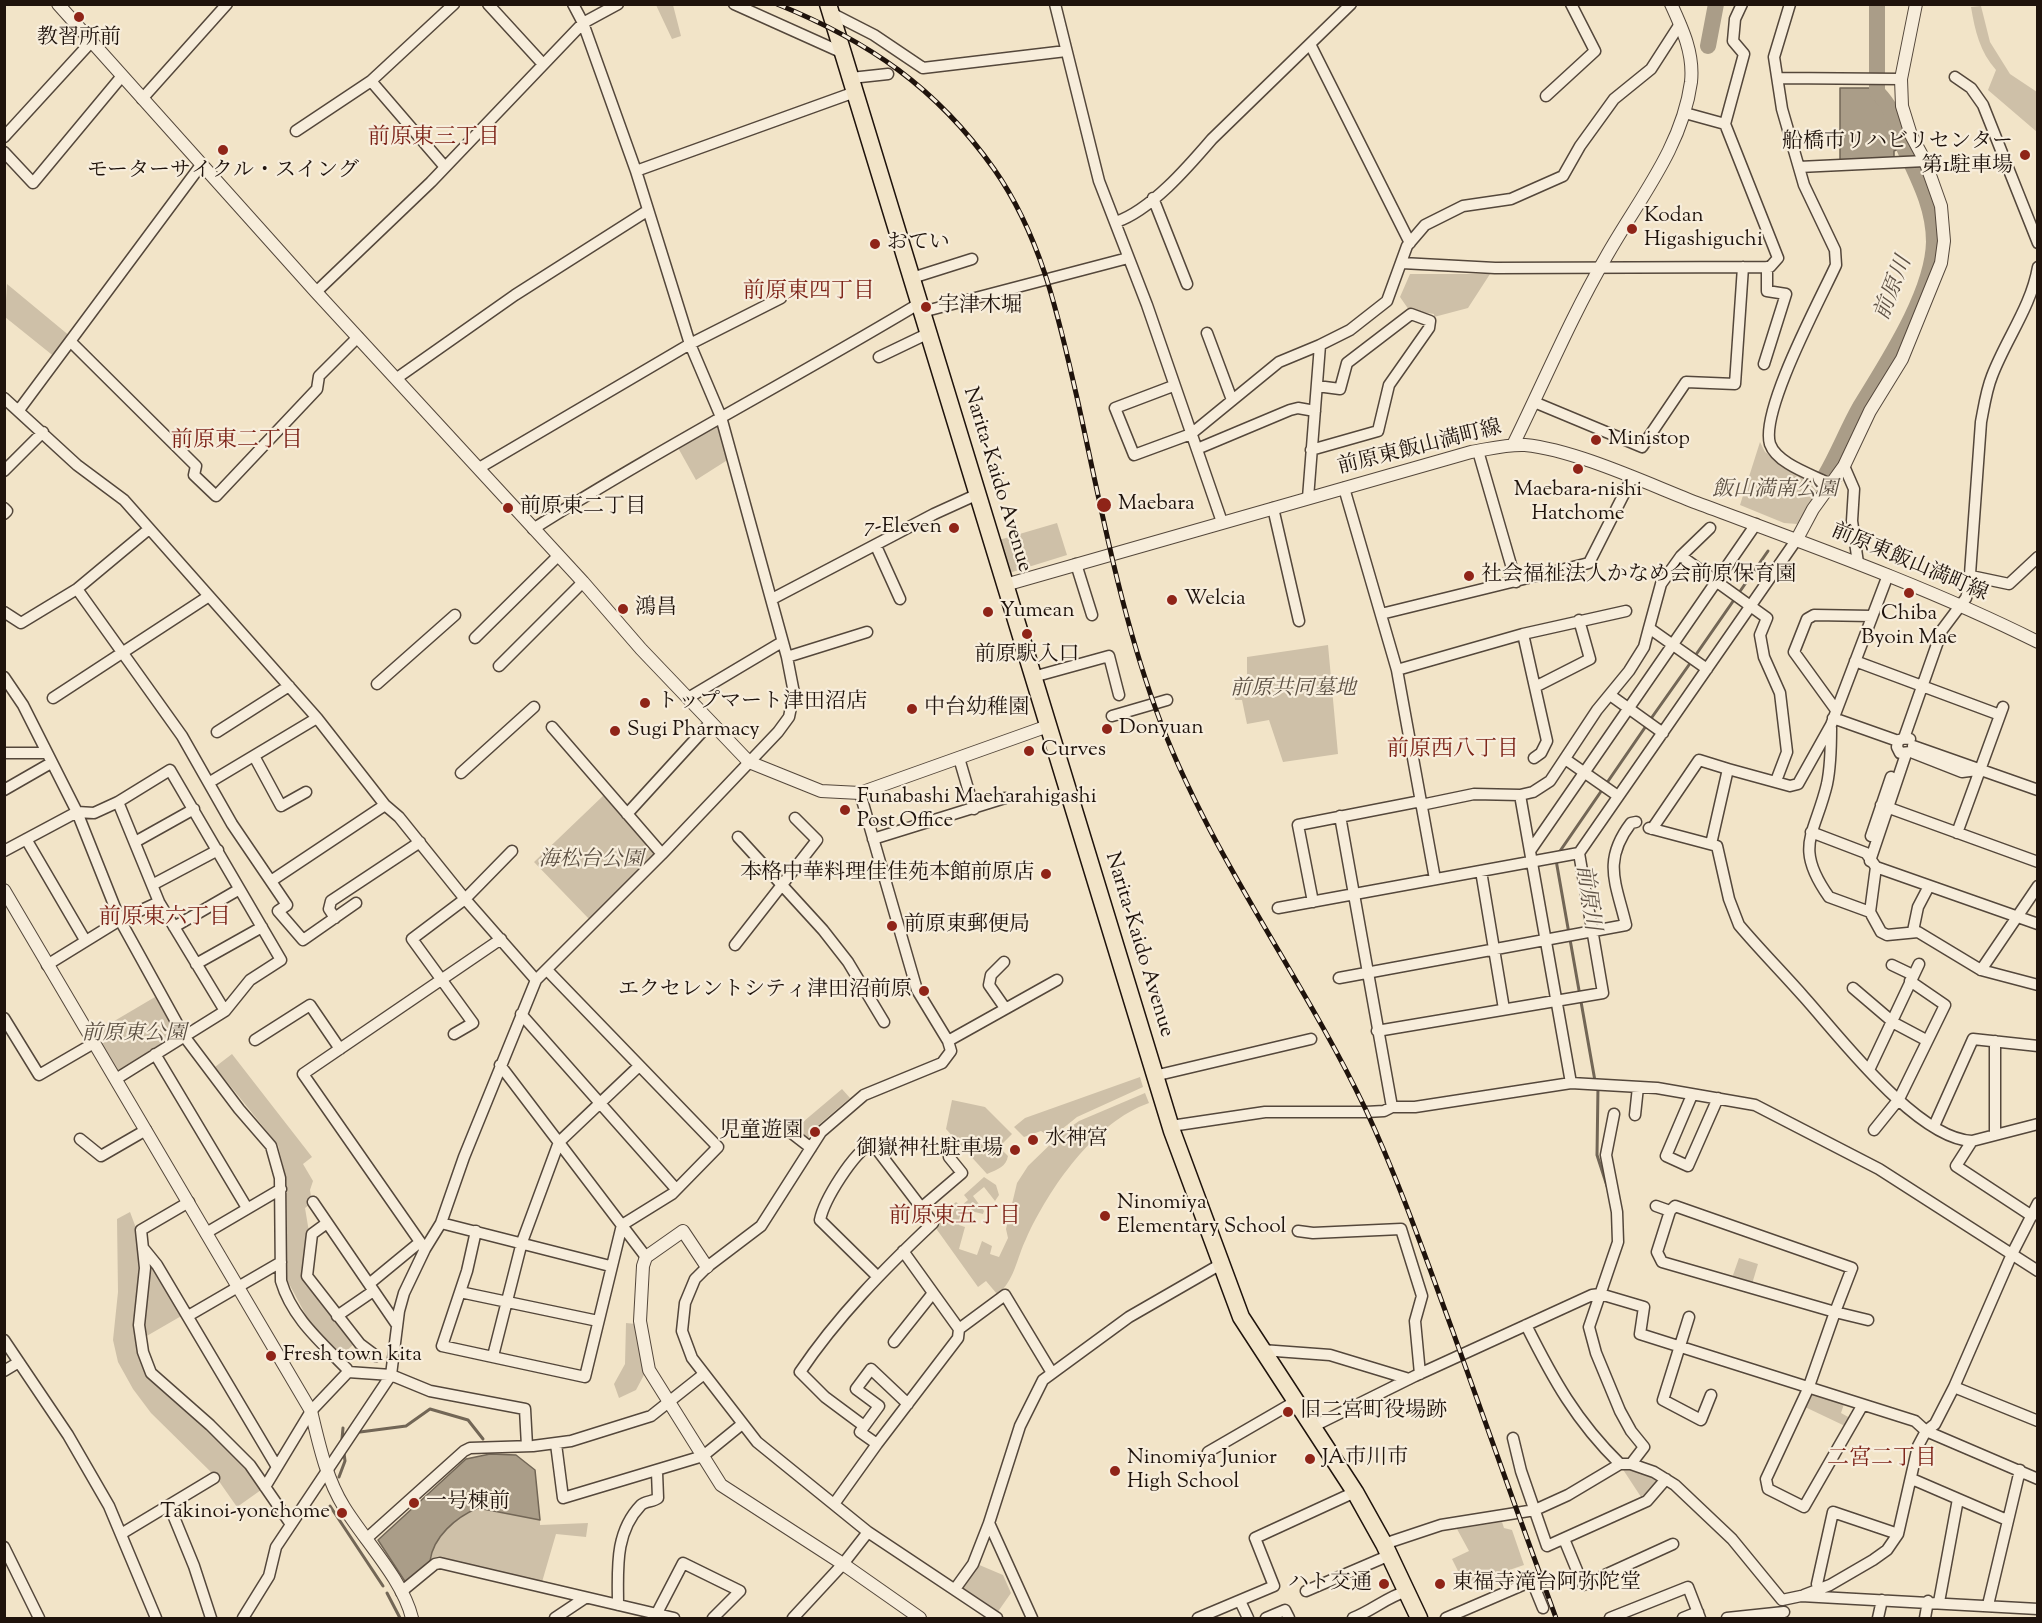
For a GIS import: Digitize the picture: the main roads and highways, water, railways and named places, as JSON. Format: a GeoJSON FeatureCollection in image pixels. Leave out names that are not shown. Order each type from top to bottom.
{"type":"FeatureCollection","features":[{"type":"Feature","properties":{"kind":"highway","name":"Narita-Kaido Avenue"},"geometry":{"type":"LineString","coordinates":[[830,9],[1154,1076],[1221,1264],[1241,1317],[1355,1492],[1387,1550],[1419,1618]]}},
{"type":"Feature","properties":{"kind":"waterway","name":"前原川"},"geometry":{"type":"LineString","coordinates":[[1708,46],[1716,4]]}},
{"type":"Feature","properties":{"kind":"waterway","name":"前原川"},"geometry":{"type":"LineString","coordinates":[[1825,476],[1855,416],[1895,350],[1917,306],[1932,262],[1934,242],[1932,218],[1925,196],[1889,107],[1877,92],[1877,4]]}},
{"type":"Feature","properties":{"kind":"waterway","name":"前原川"},"geometry":{"type":"LineString","coordinates":[[1695,656],[1768,551]]}},
{"type":"Feature","properties":{"kind":"waterway","name":"前原川"},"geometry":{"type":"LineString","coordinates":[[1650,720],[1691,662]]}},
{"type":"Feature","properties":{"kind":"waterway","name":"前原川"},"geometry":{"type":"LineString","coordinates":[[1558,854],[1646,726]]}},
{"type":"Feature","properties":{"kind":"waterway","name":"前原川"},"geometry":{"type":"LineString","coordinates":[[1556,860],[1595,1081]]}},
{"type":"Feature","properties":{"kind":"waterway","name":"前原川"},"geometry":{"type":"LineString","coordinates":[[1598,1087],[1597,1155],[1607,1186]]}},
{"type":"Feature","properties":{"kind":"waterway"},"geometry":{"type":"LineString","coordinates":[[360,1432],[406,1426],[430,1409],[468,1420],[483,1439]]}},
{"type":"Feature","properties":{"kind":"waterway"},"geometry":{"type":"LineString","coordinates":[[342,1439],[343,1428]]}},
{"type":"Feature","properties":{"kind":"waterway"},"geometry":{"type":"LineString","coordinates":[[339,1477],[345,1461],[344,1453]]}},
{"type":"Feature","properties":{"kind":"waterway"},"geometry":{"type":"LineString","coordinates":[[330,1506],[383,1586]]}},
{"type":"Feature","properties":{"kind":"waterway"},"geometry":{"type":"LineString","coordinates":[[387,1593],[400,1618]]}},
{"type":"Feature","properties":{"kind":"railway"},"geometry":{"type":"LineString","coordinates":[[777,4],[810,18],[870,51],[924,91],[972,140],[994,169],[1025,223],[1056,311],[1121,594],[1155,707],[1200,811],[1312,1008],[1377,1135],[1422,1247],[1556,1618]]}},
{"type":"Feature","properties":{"kind":"place","name":"教習所前"},"geometry":{"type":"Point","coordinates":[79,17]}},
{"type":"Feature","properties":{"kind":"place","name":"モーターサイクル・スイング"},"geometry":{"type":"Point","coordinates":[223,150]}},
{"type":"Feature","properties":{"kind":"place","name":"船橋市リハビリセンター 第1駐車場"},"geometry":{"type":"Point","coordinates":[2025,155]}},
{"type":"Feature","properties":{"kind":"place","name":"Kodan Higashiguchi"},"geometry":{"type":"Point","coordinates":[1632,229]}},
{"type":"Feature","properties":{"kind":"place","name":"おてい"},"geometry":{"type":"Point","coordinates":[875,244]}},
{"type":"Feature","properties":{"kind":"place","name":"宇津木堀"},"geometry":{"type":"Point","coordinates":[926,307]}},
{"type":"Feature","properties":{"kind":"place","name":"Ministop"},"geometry":{"type":"Point","coordinates":[1596,440]}},
{"type":"Feature","properties":{"kind":"place","name":"Maebara-nishi Hatchome"},"geometry":{"type":"Point","coordinates":[1578,469]}},
{"type":"Feature","properties":{"kind":"place","name":"Maebara"},"geometry":{"type":"Point","coordinates":[1104,505]}},
{"type":"Feature","properties":{"kind":"place","name":"前原東二丁目"},"geometry":{"type":"Point","coordinates":[508,508]}},
{"type":"Feature","properties":{"kind":"place","name":"7-Eleven"},"geometry":{"type":"Point","coordinates":[954,528]}},
{"type":"Feature","properties":{"kind":"place","name":"社会福祉法人かなめ会前原保育園"},"geometry":{"type":"Point","coordinates":[1469,576]}},
{"type":"Feature","properties":{"kind":"place","name":"Chiba Byoin Mae"},"geometry":{"type":"Point","coordinates":[1909,593]}},
{"type":"Feature","properties":{"kind":"place","name":"Welcia"},"geometry":{"type":"Point","coordinates":[1172,600]}},
{"type":"Feature","properties":{"kind":"place","name":"鴻昌"},"geometry":{"type":"Point","coordinates":[623,609]}},
{"type":"Feature","properties":{"kind":"place","name":"Yumean"},"geometry":{"type":"Point","coordinates":[988,612]}},
{"type":"Feature","properties":{"kind":"place","name":"前原駅入口"},"geometry":{"type":"Point","coordinates":[1027,634]}},
{"type":"Feature","properties":{"kind":"place","name":"トップマート津田沼店"},"geometry":{"type":"Point","coordinates":[645,703]}},
{"type":"Feature","properties":{"kind":"place","name":"中台幼稚園"},"geometry":{"type":"Point","coordinates":[912,709]}},
{"type":"Feature","properties":{"kind":"place","name":"Donyuan"},"geometry":{"type":"Point","coordinates":[1107,729]}},
{"type":"Feature","properties":{"kind":"place","name":"Sugi Pharmacy"},"geometry":{"type":"Point","coordinates":[615,731]}},
{"type":"Feature","properties":{"kind":"place","name":"Curves"},"geometry":{"type":"Point","coordinates":[1029,751]}},
{"type":"Feature","properties":{"kind":"place","name":"Funabashi Maeharahigashi Post Office"},"geometry":{"type":"Point","coordinates":[845,810]}},
{"type":"Feature","properties":{"kind":"place","name":"本格中華料理佳佳苑本館前原店"},"geometry":{"type":"Point","coordinates":[1046,874]}},
{"type":"Feature","properties":{"kind":"place","name":"前原東郵便局"},"geometry":{"type":"Point","coordinates":[892,926]}},
{"type":"Feature","properties":{"kind":"place","name":"エクセレントシティ津田沼前原"},"geometry":{"type":"Point","coordinates":[924,991]}},
{"type":"Feature","properties":{"kind":"place","name":"児童遊園"},"geometry":{"type":"Point","coordinates":[815,1132]}},
{"type":"Feature","properties":{"kind":"place","name":"水神宮"},"geometry":{"type":"Point","coordinates":[1033,1140]}},
{"type":"Feature","properties":{"kind":"place","name":"御嶽神社駐車場"},"geometry":{"type":"Point","coordinates":[1015,1150]}},
{"type":"Feature","properties":{"kind":"place","name":"Ninomiya Elementary School"},"geometry":{"type":"Point","coordinates":[1105,1216]}},
{"type":"Feature","properties":{"kind":"place","name":"Fresh town kita"},"geometry":{"type":"Point","coordinates":[271,1356]}},
{"type":"Feature","properties":{"kind":"place","name":"旧二宮町役場跡"},"geometry":{"type":"Point","coordinates":[1288,1412]}},
{"type":"Feature","properties":{"kind":"place","name":"JA市川市"},"geometry":{"type":"Point","coordinates":[1310,1459]}},
{"type":"Feature","properties":{"kind":"place","name":"Ninomiya Junior High School"},"geometry":{"type":"Point","coordinates":[1115,1471]}},
{"type":"Feature","properties":{"kind":"place","name":"一号棟前"},"geometry":{"type":"Point","coordinates":[414,1503]}},
{"type":"Feature","properties":{"kind":"place","name":"Takinoi-yonchome"},"geometry":{"type":"Point","coordinates":[342,1513]}},
{"type":"Feature","properties":{"kind":"place","name":"ハト交通"},"geometry":{"type":"Point","coordinates":[1384,1584]}},
{"type":"Feature","properties":{"kind":"place","name":"東福寺滝台阿弥陀堂"},"geometry":{"type":"Point","coordinates":[1440,1584]}},
{"type":"Feature","properties":{"kind":"district","name":"前原東三丁目"},"geometry":{"type":"Point","coordinates":[434,139]}},
{"type":"Feature","properties":{"kind":"district","name":"前原東四丁目"},"geometry":{"type":"Point","coordinates":[809,293]}},
{"type":"Feature","properties":{"kind":"district","name":"前原東二丁目"},"geometry":{"type":"Point","coordinates":[237,442]}},
{"type":"Feature","properties":{"kind":"district","name":"前原西八丁目"},"geometry":{"type":"Point","coordinates":[1453,751]}},
{"type":"Feature","properties":{"kind":"district","name":"前原東六丁目"},"geometry":{"type":"Point","coordinates":[165,919]}},
{"type":"Feature","properties":{"kind":"district","name":"前原東五丁目"},"geometry":{"type":"Point","coordinates":[955,1218]}},
{"type":"Feature","properties":{"kind":"district","name":"二宮二丁目"},"geometry":{"type":"Point","coordinates":[1882,1460]}},
{"type":"Feature","properties":{"kind":"park label","name":"飯山満南公園"},"geometry":{"type":"Point","coordinates":[1775,491]}},
{"type":"Feature","properties":{"kind":"park label","name":"前原共同墓地"},"geometry":{"type":"Point","coordinates":[1293,690]}},
{"type":"Feature","properties":{"kind":"park label","name":"海松台公園"},"geometry":{"type":"Point","coordinates":[591,861]}},
{"type":"Feature","properties":{"kind":"park label","name":"前原東公園"},"geometry":{"type":"Point","coordinates":[134,1035]}}]}
